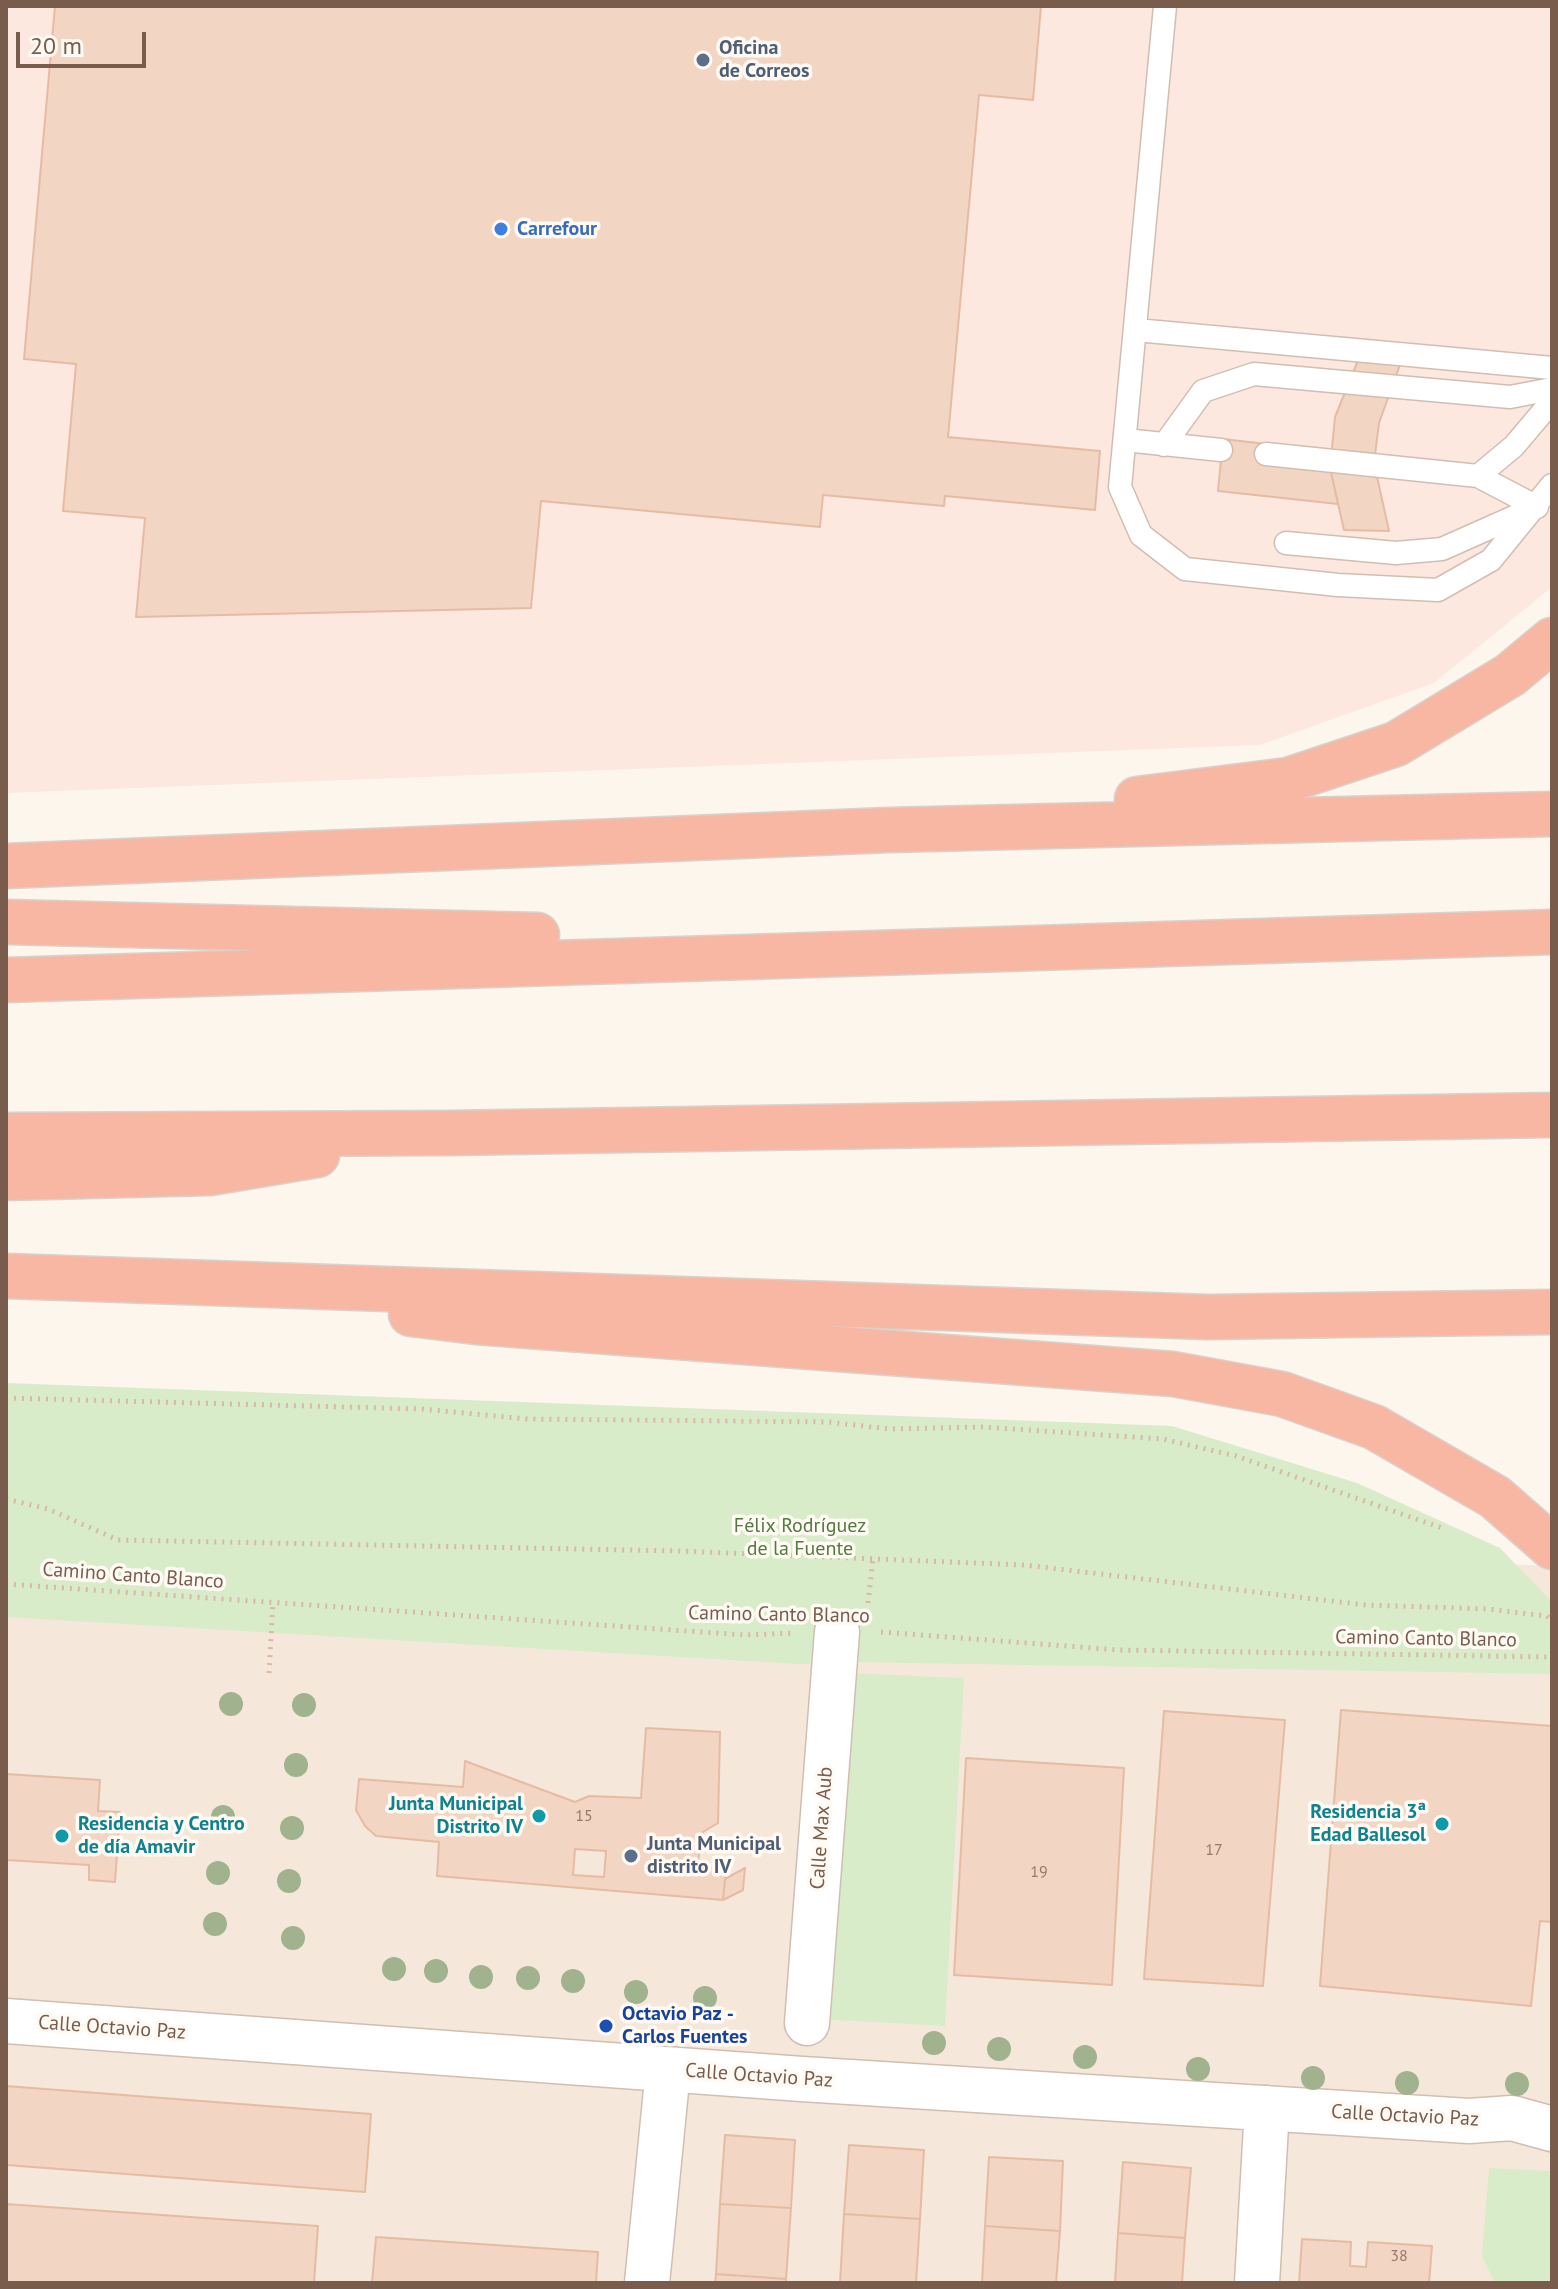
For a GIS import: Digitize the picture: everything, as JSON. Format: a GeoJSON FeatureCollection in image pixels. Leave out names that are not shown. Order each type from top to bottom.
{"type":"FeatureCollection","features":[{"type":"Feature","properties":{"kind":"highway"},"geometry":{"type":"LineString","coordinates":[[889,830],[1288,780],[1396,744],[1510,675],[1552,640]]}},
{"type":"Feature","properties":{"kind":"highway"},"geometry":{"type":"LineString","coordinates":[[6,866],[889,830],[1552,814]]}},
{"type":"Feature","properties":{"kind":"highway"},"geometry":{"type":"LineString","coordinates":[[6,922],[1003,947]]}},
{"type":"Feature","properties":{"kind":"highway"},"geometry":{"type":"LineString","coordinates":[[6,980],[1552,932]]}},
{"type":"Feature","properties":{"kind":"highway"},"geometry":{"type":"LineString","coordinates":[[6,1135],[449,1133],[1552,1115]]}},
{"type":"Feature","properties":{"kind":"highway"},"geometry":{"type":"LineString","coordinates":[[6,1178],[210,1173],[449,1133]]}},
{"type":"Feature","properties":{"kind":"highway"},"geometry":{"type":"LineString","coordinates":[[6,1276],[1208,1317],[1552,1312]]}},
{"type":"Feature","properties":{"kind":"highway"},"geometry":{"type":"LineString","coordinates":[[122,1278],[476,1322],[1173,1374],[1282,1394],[1374,1427],[1495,1497],[1552,1547]]}},
{"type":"Feature","properties":{"kind":"street","name":"Calle Max Aub"},"geometry":{"type":"LineString","coordinates":[[807,2023],[837,1632]]}},
{"type":"Feature","properties":{"kind":"street","name":"Calle Octavio Paz"},"geometry":{"type":"LineString","coordinates":[[6,2021],[668,2070],[1469,2121],[1539,2118]]}},
{"type":"Feature","properties":{"kind":"street"},"geometry":{"type":"LineString","coordinates":[[647,2283],[668,2070]]}},
{"type":"Feature","properties":{"kind":"street"},"geometry":{"type":"LineString","coordinates":[[1257,2283],[1267,2108]]}},
{"type":"Feature","properties":{"kind":"lane"},"geometry":{"type":"LineString","coordinates":[[1165,6],[1120,487],[1141,535],[1185,569],[1338,585],[1438,590],[1491,560],[1552,485]]}},
{"type":"Feature","properties":{"kind":"lane"},"geometry":{"type":"LineString","coordinates":[[1136,330],[1552,368]]}},
{"type":"Feature","properties":{"kind":"lane"},"geometry":{"type":"LineString","coordinates":[[1164,445],[1203,391],[1254,374],[1510,397],[1552,389]]}},
{"type":"Feature","properties":{"kind":"lane"},"geometry":{"type":"LineString","coordinates":[[1478,476],[1514,446],[1552,401]]}},
{"type":"Feature","properties":{"kind":"lane"},"geometry":{"type":"LineString","coordinates":[[1125,440],[1221,450]]}},
{"type":"Feature","properties":{"kind":"lane"},"geometry":{"type":"LineString","coordinates":[[1266,454],[1478,476],[1537,507]]}},
{"type":"Feature","properties":{"kind":"lane"},"geometry":{"type":"LineString","coordinates":[[1286,543],[1396,553],[1442,549],[1537,507]]}},
{"type":"Feature","properties":{"kind":"path"},"geometry":{"type":"LineString","coordinates":[[6,1398],[421,1409],[528,1419],[829,1422],[889,1429],[982,1427],[1163,1439],[1236,1456],[1442,1528]]}},
{"type":"Feature","properties":{"kind":"path"},"geometry":{"type":"LineString","coordinates":[[6,1499],[48,1509],[118,1540],[679,1551],[1024,1565],[1366,1605],[1488,1609],[1547,1616],[1552,1621]]}},
{"type":"Feature","properties":{"kind":"path"},"geometry":{"type":"LineString","coordinates":[[869,1597],[873,1559]]}},
{"type":"Feature","properties":{"kind":"path","name":"Camino Canto Blanco"},"geometry":{"type":"LineString","coordinates":[[6,1584],[745,1635],[900,1632],[1119,1650],[1552,1657]]}},
{"type":"Feature","properties":{"kind":"path"},"geometry":{"type":"LineString","coordinates":[[269,1673],[273,1602]]}},
{"type":"Feature","properties":{"kind":"shaded area"},"geometry":{"type":"Polygon","coordinates":[[[6,6],[1552,6],[1552,587],[1434,683],[1260,745],[6,793],[6,6]]]}},
{"type":"Feature","properties":{"kind":"shaded area"},"geometry":{"type":"Polygon","coordinates":[[[6,1384],[1434,1561],[1552,1566],[1552,2283],[6,2283],[6,1384]]]}},
{"type":"Feature","properties":{"kind":"green space","name":"Félix Rodríguez de la Fuente"},"geometry":{"type":"Polygon","coordinates":[[[6,1383],[1172,1426],[1357,1483],[1500,1548],[1552,1602],[1552,1674],[853,1662],[798,1664],[6,1617],[6,1383]]]}},
{"type":"Feature","properties":{"kind":"green space"},"geometry":{"type":"Polygon","coordinates":[[[846,1673],[964,1678],[945,2026],[819,2019],[846,1673]]]}},
{"type":"Feature","properties":{"kind":"green space"},"geometry":{"type":"Polygon","coordinates":[[[1489,2168],[1552,2171],[1552,2283],[1495,2283],[1482,2256],[1489,2168]]]}},
{"type":"Feature","properties":{"kind":"building","name":"Carrefour"},"geometry":{"type":"Polygon","coordinates":[[[55,6],[1041,6],[1033,100],[979,95],[948,437],[1100,451],[1095,510],[945,496],[944,506],[823,495],[820,527],[541,501],[531,608],[136,617],[145,518],[63,511],[76,364],[24,359],[55,6]]]}},
{"type":"Feature","properties":{"kind":"building"},"geometry":{"type":"Polygon","coordinates":[[[1359,358],[1401,362],[1379,423],[1374,463],[1389,531],[1344,530],[1330,468],[1335,417],[1359,358]]]}},
{"type":"Feature","properties":{"kind":"building"},"geometry":{"type":"Polygon","coordinates":[[[1223,439],[1266,444],[1330,468],[1338,504],[1218,491],[1223,439]]]}},
{"type":"Feature","properties":{"kind":"building","name":"Residencia 3ª Edad Ballesol"},"geometry":{"type":"Polygon","coordinates":[[[1341,1710],[1552,1726],[1552,1922],[1540,1921],[1531,2006],[1320,1986],[1341,1710]]]}},
{"type":"Feature","properties":{"kind":"building","name":"Residencia 3ª Edad Ballesol"},"geometry":{"type":"Polygon","coordinates":[[[1164,1711],[1285,1720],[1263,1986],[1144,1979],[1164,1711]]]}},
{"type":"Feature","properties":{"kind":"building","name":"Junta Municipal Distrito IV"},"geometry":{"type":"Polygon","coordinates":[[[646,1728],[720,1732],[718,1823],[703,1832],[697,1866],[726,1869],[723,1900],[437,1876],[439,1842],[376,1836],[365,1826],[356,1810],[359,1779],[463,1787],[465,1761],[575,1802],[589,1796],[641,1798],[646,1728]],[[575,1849],[573,1875],[604,1877],[606,1851],[575,1849]]]}},
{"type":"Feature","properties":{"kind":"building"},"geometry":{"type":"Polygon","coordinates":[[[966,1758],[1124,1768],[1112,1985],[954,1975],[966,1758]]]}},
{"type":"Feature","properties":{"kind":"building","name":"Residencia y Centro de día Amavir"},"geometry":{"type":"Polygon","coordinates":[[[6,1774],[100,1780],[98,1811],[120,1812],[115,1882],[89,1880],[89,1865],[6,1860],[6,1774]]]}},
{"type":"Feature","properties":{"kind":"building"},"geometry":{"type":"Polygon","coordinates":[[[745,1868],[743,1890],[723,1900],[725,1879],[745,1868]]]}},
{"type":"Feature","properties":{"kind":"building"},"geometry":{"type":"Polygon","coordinates":[[[6,2086],[371,2114],[365,2192],[6,2165],[6,2086]]]}},
{"type":"Feature","properties":{"kind":"building"},"geometry":{"type":"Polygon","coordinates":[[[725,2135],[795,2140],[791,2208],[720,2204],[725,2135]]]}},
{"type":"Feature","properties":{"kind":"building"},"geometry":{"type":"Polygon","coordinates":[[[849,2145],[924,2150],[920,2219],[844,2214],[849,2145]]]}},
{"type":"Feature","properties":{"kind":"building"},"geometry":{"type":"Polygon","coordinates":[[[989,2157],[1063,2161],[1060,2231],[985,2226],[989,2157]]]}},
{"type":"Feature","properties":{"kind":"building"},"geometry":{"type":"Polygon","coordinates":[[[1123,2162],[1191,2168],[1185,2238],[1118,2233],[1123,2162]]]}},
{"type":"Feature","properties":{"kind":"building"},"geometry":{"type":"Polygon","coordinates":[[[6,2204],[318,2226],[314,2283],[6,2283],[6,2204]]]}},
{"type":"Feature","properties":{"kind":"building"},"geometry":{"type":"Polygon","coordinates":[[[720,2204],[791,2208],[786,2279],[716,2274],[720,2204]]]}},
{"type":"Feature","properties":{"kind":"building"},"geometry":{"type":"Polygon","coordinates":[[[844,2214],[920,2219],[916,2283],[840,2283],[844,2214]]]}},
{"type":"Feature","properties":{"kind":"building"},"geometry":{"type":"Polygon","coordinates":[[[985,2226],[1060,2231],[1056,2283],[982,2283],[985,2226]]]}},
{"type":"Feature","properties":{"kind":"building"},"geometry":{"type":"Polygon","coordinates":[[[1118,2233],[1185,2238],[1182,2283],[1115,2283],[1118,2233]]]}},
{"type":"Feature","properties":{"kind":"building"},"geometry":{"type":"Polygon","coordinates":[[[376,2237],[598,2252],[596,2283],[372,2283],[376,2237]]]}},
{"type":"Feature","properties":{"kind":"building"},"geometry":{"type":"Polygon","coordinates":[[[1302,2239],[1351,2242],[1350,2266],[1366,2267],[1368,2242],[1432,2246],[1429,2283],[1299,2283],[1302,2239]]]}},
{"type":"Feature","properties":{"kind":"building"},"geometry":{"type":"Polygon","coordinates":[[[716,2274],[786,2279],[786,2283],[715,2283],[716,2274]]]}},
{"type":"Feature","properties":{"kind":"place","name":"Oficina de Correos"},"geometry":{"type":"Point","coordinates":[703,60]}},
{"type":"Feature","properties":{"kind":"place","name":"Carrefour"},"geometry":{"type":"Point","coordinates":[501,229]}},
{"type":"Feature","properties":{"kind":"place","name":"Junta Municipal Distrito IV"},"geometry":{"type":"Point","coordinates":[539,1816]}},
{"type":"Feature","properties":{"kind":"place","name":"Residencia 3ª Edad Ballesol"},"geometry":{"type":"Point","coordinates":[1442,1824]}},
{"type":"Feature","properties":{"kind":"place","name":"Residencia y Centro de día Amavir"},"geometry":{"type":"Point","coordinates":[62,1836]}},
{"type":"Feature","properties":{"kind":"place","name":"Junta Municipal distrito IV"},"geometry":{"type":"Point","coordinates":[631,1856]}},
{"type":"Feature","properties":{"kind":"place","name":"Octavio Paz - Carlos Fuentes"},"geometry":{"type":"Point","coordinates":[606,2026]}}]}
